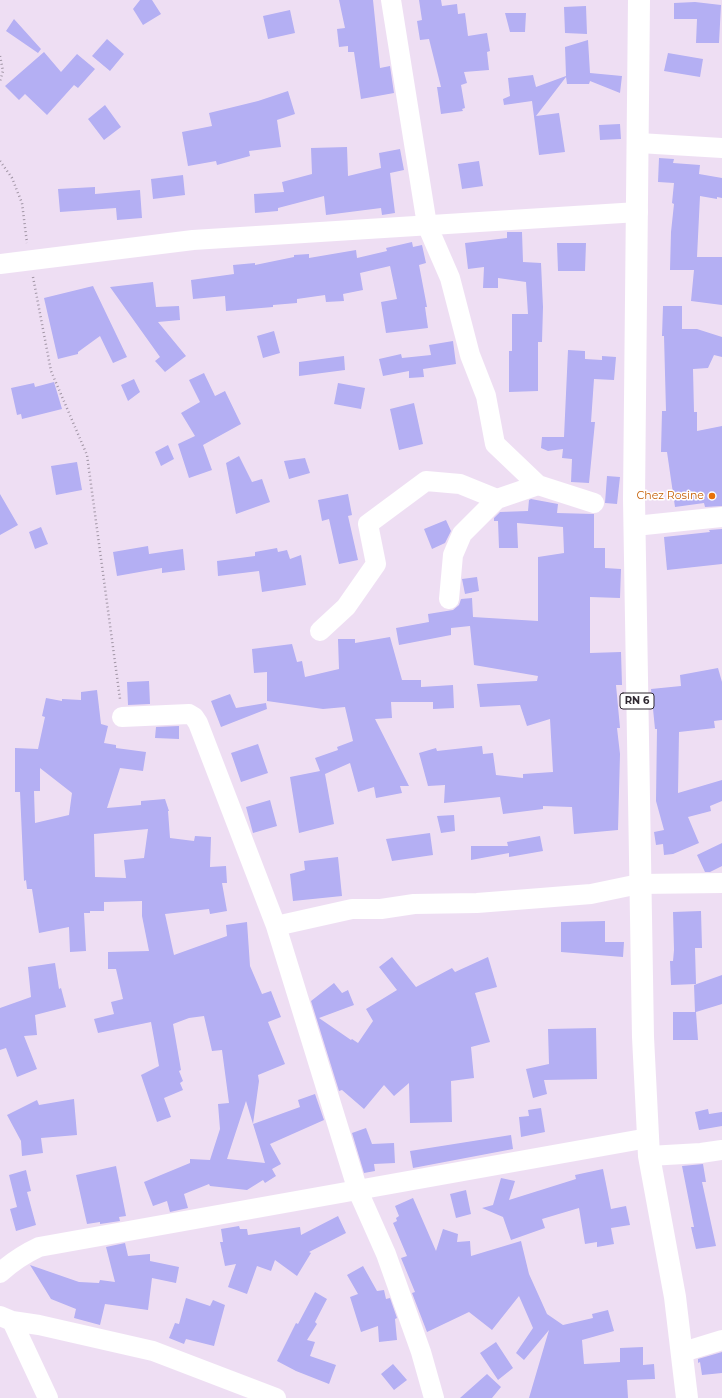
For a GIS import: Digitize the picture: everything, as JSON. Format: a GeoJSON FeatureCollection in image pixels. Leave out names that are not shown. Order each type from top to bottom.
{"type":"FeatureCollection","features":[{"type":"Feature","properties":{"kind":"main road","name":"RN 6"},"geometry":{"type":"LineString","coordinates":[[639,0],[635,526],[643,1037],[648,1147],[675,1297],[683,1352],[687,1398]]}},
{"type":"Feature","properties":{"kind":"street"},"geometry":{"type":"LineString","coordinates":[[391,0],[427,225],[450,278],[470,355],[486,396],[495,444],[538,485],[594,503]]}},
{"type":"Feature","properties":{"kind":"street"},"geometry":{"type":"LineString","coordinates":[[639,143],[722,148]]}},
{"type":"Feature","properties":{"kind":"street"},"geometry":{"type":"LineString","coordinates":[[0,264],[30,262],[193,240],[638,212]]}},
{"type":"Feature","properties":{"kind":"street"},"geometry":{"type":"LineString","coordinates":[[320,631],[346,607],[376,564],[368,524],[426,481],[460,484],[497,498]]}},
{"type":"Feature","properties":{"kind":"street"},"geometry":{"type":"LineString","coordinates":[[449,599],[453,555],[462,534],[497,498],[538,485]]}},
{"type":"Feature","properties":{"kind":"street"},"geometry":{"type":"LineString","coordinates":[[635,526],[722,518]]}},
{"type":"Feature","properties":{"kind":"street"},"geometry":{"type":"LineString","coordinates":[[122,717],[189,714],[194,717],[276,926],[358,1191],[386,1254],[421,1352],[434,1398]]}},
{"type":"Feature","properties":{"kind":"street"},"geometry":{"type":"LineString","coordinates":[[276,926],[352,909],[381,909],[414,904],[477,903],[527,900],[591,894],[640,884],[722,883]]}},
{"type":"Feature","properties":{"kind":"street"},"geometry":{"type":"LineString","coordinates":[[0,1273],[9,1264],[24,1254],[39,1247],[358,1191],[648,1147],[701,1153],[722,1150]]}},
{"type":"Feature","properties":{"kind":"street"},"geometry":{"type":"LineString","coordinates":[[6,1318],[48,1398]]}},
{"type":"Feature","properties":{"kind":"street"},"geometry":{"type":"LineString","coordinates":[[6,1318],[153,1350],[276,1398]]}},
{"type":"Feature","properties":{"kind":"street"},"geometry":{"type":"LineString","coordinates":[[683,1352],[722,1340]]}},
{"type":"Feature","properties":{"kind":"path"},"geometry":{"type":"LineString","coordinates":[[0,56],[3,71],[0,81]]}},
{"type":"Feature","properties":{"kind":"path"},"geometry":{"type":"LineString","coordinates":[[0,161],[12,178],[22,203],[30,262],[51,370],[87,454],[122,717]]}},
{"type":"Feature","properties":{"kind":"building"},"geometry":{"type":"Polygon","coordinates":[[[140,0],[152,0],[161,14],[143,25],[133,9],[140,0]]]}},
{"type":"Feature","properties":{"kind":"building"},"geometry":{"type":"Polygon","coordinates":[[[339,0],[373,0],[380,68],[390,66],[394,93],[361,99],[354,52],[348,52],[348,46],[339,47],[337,29],[345,28],[339,0]]]}},
{"type":"Feature","properties":{"kind":"building"},"geometry":{"type":"Polygon","coordinates":[[[419,0],[441,0],[442,6],[457,4],[458,14],[465,13],[468,36],[487,33],[490,51],[487,52],[489,70],[464,72],[467,83],[461,85],[465,108],[462,109],[463,111],[441,114],[437,87],[441,87],[429,39],[420,40],[417,21],[422,20],[419,0]]]}},
{"type":"Feature","properties":{"kind":"building"},"geometry":{"type":"Polygon","coordinates":[[[695,2],[721,5],[719,43],[696,43],[697,19],[674,19],[674,3],[695,2]]]}},
{"type":"Feature","properties":{"kind":"building"},"geometry":{"type":"Polygon","coordinates":[[[586,6],[587,34],[565,33],[564,7],[586,6]]]}},
{"type":"Feature","properties":{"kind":"building"},"geometry":{"type":"Polygon","coordinates":[[[290,10],[295,33],[268,39],[263,16],[290,10]]]}},
{"type":"Feature","properties":{"kind":"building"},"geometry":{"type":"Polygon","coordinates":[[[505,13],[526,13],[525,32],[510,32],[505,13]]]}},
{"type":"Feature","properties":{"kind":"building"},"geometry":{"type":"Polygon","coordinates":[[[14,19],[41,49],[38,53],[6,31],[14,19]]]}},
{"type":"Feature","properties":{"kind":"building"},"geometry":{"type":"Polygon","coordinates":[[[107,39],[124,54],[110,71],[92,56],[107,39]]]}},
{"type":"Feature","properties":{"kind":"building"},"geometry":{"type":"Polygon","coordinates":[[[588,40],[590,73],[622,76],[620,93],[590,81],[589,84],[567,84],[566,77],[536,116],[559,113],[565,152],[539,155],[532,101],[504,105],[503,99],[510,96],[508,78],[533,75],[536,87],[566,76],[565,47],[588,40]]]}},
{"type":"Feature","properties":{"kind":"building"},"geometry":{"type":"Polygon","coordinates":[[[44,52],[61,72],[77,54],[95,69],[78,88],[74,85],[47,115],[25,94],[19,100],[5,86],[44,52]]]}},
{"type":"Feature","properties":{"kind":"building"},"geometry":{"type":"Polygon","coordinates":[[[668,53],[703,59],[700,77],[664,71],[668,53]]]}},
{"type":"Feature","properties":{"kind":"building"},"geometry":{"type":"Polygon","coordinates":[[[288,91],[295,114],[277,120],[281,147],[249,151],[250,156],[217,165],[216,161],[188,166],[182,132],[212,126],[209,113],[258,101],[288,91]]]}},
{"type":"Feature","properties":{"kind":"building"},"geometry":{"type":"Polygon","coordinates":[[[105,105],[121,127],[104,140],[88,119],[105,105]]]}},
{"type":"Feature","properties":{"kind":"building"},"geometry":{"type":"Polygon","coordinates":[[[620,124],[621,139],[600,140],[599,125],[620,124]]]}},
{"type":"Feature","properties":{"kind":"building"},"geometry":{"type":"Polygon","coordinates":[[[347,147],[348,176],[381,168],[379,153],[400,149],[404,170],[390,173],[395,213],[382,215],[381,208],[326,215],[324,196],[278,208],[278,211],[255,213],[254,194],[284,192],[282,182],[312,174],[311,148],[347,147]]]}},
{"type":"Feature","properties":{"kind":"building"},"geometry":{"type":"Polygon","coordinates":[[[659,158],[674,159],[673,163],[700,165],[699,174],[722,178],[722,198],[717,197],[717,199],[700,196],[697,257],[722,257],[722,305],[691,301],[694,270],[670,270],[674,183],[658,182],[659,158]]]}},
{"type":"Feature","properties":{"kind":"building"},"geometry":{"type":"Polygon","coordinates":[[[479,161],[483,186],[462,189],[458,164],[479,161]]]}},
{"type":"Feature","properties":{"kind":"building"},"geometry":{"type":"Polygon","coordinates":[[[183,175],[185,195],[153,199],[151,179],[183,175]]]}},
{"type":"Feature","properties":{"kind":"building"},"geometry":{"type":"Polygon","coordinates":[[[95,187],[95,194],[140,190],[142,218],[117,220],[116,208],[60,212],[58,189],[95,187]]]}},
{"type":"Feature","properties":{"kind":"building"},"geometry":{"type":"Polygon","coordinates":[[[507,232],[522,232],[523,262],[541,263],[543,307],[542,342],[538,342],[538,391],[509,392],[509,351],[512,351],[512,314],[528,314],[526,282],[498,278],[498,288],[483,288],[484,267],[468,269],[465,243],[507,238],[507,232]]]}},
{"type":"Feature","properties":{"kind":"building"},"geometry":{"type":"Polygon","coordinates":[[[412,242],[413,247],[422,245],[426,263],[419,265],[427,307],[425,307],[428,328],[386,333],[381,302],[397,299],[390,266],[360,273],[363,290],[343,294],[344,301],[326,302],[325,295],[297,299],[297,303],[273,305],[273,307],[226,311],[225,296],[193,299],[191,280],[234,274],[233,265],[255,263],[255,265],[294,257],[294,255],[309,254],[309,258],[356,250],[357,258],[387,251],[386,248],[412,242]]]}},
{"type":"Feature","properties":{"kind":"building"},"geometry":{"type":"Polygon","coordinates":[[[557,243],[586,243],[585,271],[558,271],[557,243]]]}},
{"type":"Feature","properties":{"kind":"building"},"geometry":{"type":"Polygon","coordinates":[[[153,282],[156,307],[179,306],[180,320],[158,322],[186,356],[165,372],[155,361],[160,357],[110,287],[153,282]]]}},
{"type":"Feature","properties":{"kind":"building"},"geometry":{"type":"Polygon","coordinates":[[[93,286],[127,357],[113,363],[100,336],[78,352],[78,354],[58,359],[44,298],[93,286]]]}},
{"type":"Feature","properties":{"kind":"building"},"geometry":{"type":"Polygon","coordinates":[[[663,306],[682,306],[682,329],[697,329],[722,337],[722,357],[714,355],[708,368],[693,369],[694,412],[697,412],[697,431],[722,426],[722,506],[705,507],[704,503],[675,507],[667,452],[661,452],[662,411],[666,411],[664,336],[662,336],[663,306]]]}},
{"type":"Feature","properties":{"kind":"building"},"geometry":{"type":"Polygon","coordinates":[[[274,331],[280,353],[263,358],[257,336],[274,331]]]}},
{"type":"Feature","properties":{"kind":"building"},"geometry":{"type":"Polygon","coordinates":[[[453,341],[456,364],[423,369],[424,377],[409,378],[409,371],[383,376],[379,359],[401,354],[402,358],[431,355],[429,345],[453,341]]]}},
{"type":"Feature","properties":{"kind":"building"},"geometry":{"type":"Polygon","coordinates":[[[568,350],[585,351],[585,359],[602,360],[602,356],[616,357],[614,380],[594,379],[591,422],[595,422],[589,483],[571,482],[572,459],[562,458],[563,449],[548,451],[541,448],[542,437],[564,437],[568,350]]]}},
{"type":"Feature","properties":{"kind":"building"},"geometry":{"type":"Polygon","coordinates":[[[344,356],[345,370],[299,376],[299,362],[344,356]]]}},
{"type":"Feature","properties":{"kind":"building"},"geometry":{"type":"Polygon","coordinates":[[[204,373],[215,396],[225,391],[241,424],[203,445],[212,470],[189,478],[178,444],[195,436],[181,413],[200,402],[189,380],[204,373]]]}},
{"type":"Feature","properties":{"kind":"building"},"geometry":{"type":"Polygon","coordinates":[[[134,379],[140,392],[128,401],[121,385],[134,379]]]}},
{"type":"Feature","properties":{"kind":"building"},"geometry":{"type":"Polygon","coordinates":[[[54,382],[62,409],[22,419],[21,414],[17,415],[11,388],[34,383],[35,387],[54,382]]]}},
{"type":"Feature","properties":{"kind":"building"},"geometry":{"type":"Polygon","coordinates":[[[338,383],[365,388],[361,409],[334,404],[338,383]]]}},
{"type":"Feature","properties":{"kind":"building"},"geometry":{"type":"Polygon","coordinates":[[[414,403],[423,444],[399,450],[390,409],[414,403]]]}},
{"type":"Feature","properties":{"kind":"building"},"geometry":{"type":"Polygon","coordinates":[[[168,445],[174,459],[161,466],[155,452],[168,445]]]}},
{"type":"Feature","properties":{"kind":"building"},"geometry":{"type":"Polygon","coordinates":[[[239,456],[252,482],[262,479],[270,502],[236,514],[226,463],[239,456]]]}},
{"type":"Feature","properties":{"kind":"building"},"geometry":{"type":"Polygon","coordinates":[[[305,458],[310,473],[289,479],[284,461],[305,458]]]}},
{"type":"Feature","properties":{"kind":"building"},"geometry":{"type":"Polygon","coordinates":[[[77,462],[82,490],[56,495],[51,466],[77,462]]]}},
{"type":"Feature","properties":{"kind":"building"},"geometry":{"type":"Polygon","coordinates":[[[607,476],[620,477],[617,504],[605,503],[607,476]]]}},
{"type":"Feature","properties":{"kind":"building"},"geometry":{"type":"Polygon","coordinates":[[[0,494],[18,525],[0,535],[0,494]]]}},
{"type":"Feature","properties":{"kind":"building"},"geometry":{"type":"Polygon","coordinates":[[[348,494],[352,515],[348,516],[358,560],[339,564],[329,519],[322,521],[318,500],[348,494]]]}},
{"type":"Feature","properties":{"kind":"building"},"geometry":{"type":"Polygon","coordinates":[[[531,499],[558,504],[557,513],[594,514],[594,548],[605,548],[605,568],[621,569],[620,598],[590,597],[590,653],[621,652],[622,685],[616,685],[620,728],[617,728],[620,754],[618,830],[574,834],[572,807],[543,806],[543,809],[503,814],[500,797],[444,803],[445,785],[428,786],[419,753],[436,748],[437,751],[482,746],[483,754],[493,753],[496,775],[523,778],[523,774],[553,772],[550,719],[527,726],[520,705],[480,707],[477,684],[537,681],[538,676],[474,665],[470,626],[451,628],[451,635],[399,645],[396,628],[429,622],[428,614],[453,610],[459,605],[461,599],[472,598],[473,617],[538,621],[538,557],[564,553],[563,527],[517,523],[518,548],[499,548],[498,521],[494,521],[494,518],[500,512],[528,511],[529,500],[531,499]]]}},
{"type":"Feature","properties":{"kind":"building"},"geometry":{"type":"Polygon","coordinates":[[[446,520],[451,531],[445,543],[432,549],[424,529],[446,520]]]}},
{"type":"Feature","properties":{"kind":"building"},"geometry":{"type":"Polygon","coordinates":[[[41,527],[48,544],[35,549],[29,532],[41,527]]]}},
{"type":"Feature","properties":{"kind":"building"},"geometry":{"type":"Polygon","coordinates":[[[722,529],[722,564],[667,570],[664,537],[710,532],[709,530],[722,529]]]}},
{"type":"Feature","properties":{"kind":"building"},"geometry":{"type":"Polygon","coordinates":[[[148,546],[149,554],[183,549],[185,570],[162,573],[162,568],[117,576],[113,552],[148,546]]]}},
{"type":"Feature","properties":{"kind":"building"},"geometry":{"type":"Polygon","coordinates":[[[277,548],[278,552],[287,550],[290,559],[301,555],[306,585],[262,592],[259,571],[218,576],[217,561],[255,556],[255,552],[277,548]]]}},
{"type":"Feature","properties":{"kind":"building"},"geometry":{"type":"Polygon","coordinates":[[[477,577],[479,591],[465,594],[462,579],[477,577]]]}},
{"type":"Feature","properties":{"kind":"building"},"geometry":{"type":"Polygon","coordinates":[[[390,637],[402,680],[421,680],[421,687],[453,685],[454,708],[433,709],[433,702],[391,702],[392,718],[375,719],[409,786],[400,786],[402,793],[376,798],[374,787],[358,792],[350,763],[325,774],[334,824],[299,833],[290,777],[320,771],[315,758],[338,750],[337,747],[353,741],[345,707],[323,709],[267,701],[267,672],[254,673],[252,649],[292,644],[297,662],[302,661],[305,677],[339,669],[338,639],[355,639],[355,643],[390,637]]]}},
{"type":"Feature","properties":{"kind":"building"},"geometry":{"type":"Polygon","coordinates":[[[718,668],[722,682],[722,720],[714,721],[715,728],[679,732],[678,793],[722,780],[722,801],[710,806],[711,811],[688,817],[699,843],[673,854],[664,855],[663,844],[656,845],[654,832],[664,830],[656,801],[657,729],[655,729],[651,689],[681,686],[680,675],[718,668]]]}},
{"type":"Feature","properties":{"kind":"building"},"geometry":{"type":"Polygon","coordinates":[[[149,681],[150,704],[128,705],[127,682],[149,681]]]}},
{"type":"Feature","properties":{"kind":"building"},"geometry":{"type":"Polygon","coordinates":[[[97,690],[101,724],[108,726],[104,743],[116,745],[116,748],[146,752],[143,771],[120,768],[107,808],[141,805],[141,801],[165,799],[169,811],[170,838],[194,841],[195,836],[211,837],[210,867],[226,866],[227,883],[222,883],[227,911],[210,914],[209,909],[165,914],[174,955],[227,936],[226,925],[247,922],[250,966],[262,994],[271,991],[281,1017],[268,1022],[285,1064],[258,1075],[259,1081],[253,1124],[300,1107],[298,1100],[315,1094],[324,1120],[270,1144],[281,1164],[272,1169],[276,1176],[265,1183],[263,1180],[247,1190],[210,1186],[209,1184],[184,1194],[188,1208],[170,1212],[167,1201],[153,1206],[144,1182],[190,1163],[190,1159],[210,1160],[220,1129],[218,1104],[229,1103],[222,1050],[212,1051],[204,1016],[189,1018],[173,1024],[181,1070],[179,1071],[183,1081],[180,1083],[183,1090],[164,1098],[171,1117],[157,1122],[141,1075],[159,1066],[151,1022],[98,1033],[94,1019],[114,1014],[111,1002],[123,999],[116,969],[108,969],[108,952],[149,951],[142,916],[142,901],[104,902],[104,911],[90,911],[90,913],[84,913],[86,951],[70,952],[69,927],[39,933],[32,889],[27,889],[26,880],[24,881],[20,792],[15,792],[15,748],[38,749],[45,717],[42,716],[46,698],[62,701],[62,699],[81,700],[81,692],[97,690]],[[40,768],[40,791],[34,791],[35,823],[69,815],[72,793],[40,768]],[[148,829],[94,834],[95,877],[126,878],[124,860],[144,858],[148,829]],[[246,1101],[227,1159],[265,1163],[253,1124],[246,1101]]]}},
{"type":"Feature","properties":{"kind":"building"},"geometry":{"type":"Polygon","coordinates":[[[230,694],[236,708],[266,703],[267,709],[221,727],[211,701],[230,694]]]}},
{"type":"Feature","properties":{"kind":"building"},"geometry":{"type":"Polygon","coordinates":[[[179,726],[179,739],[155,738],[156,727],[179,726]]]}},
{"type":"Feature","properties":{"kind":"building"},"geometry":{"type":"Polygon","coordinates":[[[258,744],[268,773],[241,782],[231,753],[258,744]]]}},
{"type":"Feature","properties":{"kind":"building"},"geometry":{"type":"Polygon","coordinates":[[[270,800],[277,826],[253,833],[246,807],[270,800]]]}},
{"type":"Feature","properties":{"kind":"building"},"geometry":{"type":"Polygon","coordinates":[[[454,815],[455,831],[441,833],[437,816],[454,815]]]}},
{"type":"Feature","properties":{"kind":"building"},"geometry":{"type":"Polygon","coordinates":[[[430,833],[433,855],[392,861],[386,839],[430,833]]]}},
{"type":"Feature","properties":{"kind":"building"},"geometry":{"type":"Polygon","coordinates":[[[540,836],[543,851],[509,857],[509,853],[471,860],[471,846],[508,846],[507,842],[540,836]]]}},
{"type":"Feature","properties":{"kind":"building"},"geometry":{"type":"Polygon","coordinates":[[[722,843],[722,866],[710,872],[705,872],[697,855],[722,843]]]}},
{"type":"Feature","properties":{"kind":"building"},"geometry":{"type":"Polygon","coordinates":[[[338,857],[342,896],[293,901],[290,874],[305,870],[304,861],[338,857]]]}},
{"type":"Feature","properties":{"kind":"building"},"geometry":{"type":"Polygon","coordinates":[[[701,911],[702,948],[695,948],[696,984],[671,985],[670,961],[673,961],[674,950],[673,912],[701,911]]]}},
{"type":"Feature","properties":{"kind":"building"},"geometry":{"type":"Polygon","coordinates":[[[605,921],[605,942],[624,942],[623,957],[561,952],[561,922],[605,921]]]}},
{"type":"Feature","properties":{"kind":"building"},"geometry":{"type":"Polygon","coordinates":[[[392,957],[416,987],[452,968],[455,972],[488,957],[497,987],[475,993],[490,1042],[471,1047],[474,1078],[451,1081],[452,1122],[410,1123],[409,1083],[394,1096],[384,1085],[364,1109],[342,1090],[339,1091],[311,1001],[334,983],[342,993],[348,990],[354,1005],[319,1018],[351,1040],[352,1039],[358,1043],[373,1021],[366,1009],[397,990],[379,967],[392,957]]]}},
{"type":"Feature","properties":{"kind":"building"},"geometry":{"type":"Polygon","coordinates":[[[55,963],[59,989],[61,988],[66,1007],[35,1015],[37,1035],[24,1036],[37,1069],[17,1077],[6,1048],[0,1050],[0,1008],[31,997],[28,967],[55,963]]]}},
{"type":"Feature","properties":{"kind":"building"},"geometry":{"type":"Polygon","coordinates":[[[722,975],[722,1004],[696,1012],[698,1040],[673,1040],[673,1012],[695,1012],[694,985],[722,975]]]}},
{"type":"Feature","properties":{"kind":"building"},"geometry":{"type":"Polygon","coordinates":[[[596,1028],[597,1079],[544,1080],[547,1094],[533,1098],[526,1069],[549,1064],[548,1029],[596,1028]]]}},
{"type":"Feature","properties":{"kind":"building"},"geometry":{"type":"Polygon","coordinates":[[[74,1099],[77,1135],[41,1138],[43,1153],[22,1156],[21,1141],[7,1115],[37,1100],[39,1105],[74,1099]]]}},
{"type":"Feature","properties":{"kind":"building"},"geometry":{"type":"Polygon","coordinates":[[[541,1108],[545,1132],[521,1137],[519,1117],[529,1116],[528,1110],[541,1108]]]}},
{"type":"Feature","properties":{"kind":"building"},"geometry":{"type":"Polygon","coordinates":[[[708,1109],[709,1114],[722,1112],[722,1126],[699,1130],[695,1112],[708,1109]]]}},
{"type":"Feature","properties":{"kind":"building"},"geometry":{"type":"Polygon","coordinates":[[[366,1128],[372,1144],[394,1143],[395,1163],[374,1164],[375,1171],[364,1173],[352,1133],[366,1128]]]}},
{"type":"Feature","properties":{"kind":"building"},"geometry":{"type":"Polygon","coordinates":[[[511,1135],[513,1149],[413,1168],[410,1151],[511,1135]]]}},
{"type":"Feature","properties":{"kind":"building"},"geometry":{"type":"Polygon","coordinates":[[[703,1164],[706,1182],[702,1182],[716,1246],[696,1249],[691,1227],[694,1227],[682,1166],[703,1164]]]}},
{"type":"Feature","properties":{"kind":"building"},"geometry":{"type":"Polygon","coordinates":[[[116,1166],[126,1216],[119,1217],[120,1221],[87,1224],[76,1175],[116,1166]]]}},
{"type":"Feature","properties":{"kind":"building"},"geometry":{"type":"Polygon","coordinates":[[[603,1169],[611,1209],[626,1206],[630,1225],[611,1228],[614,1244],[597,1247],[597,1242],[585,1244],[579,1208],[542,1219],[545,1228],[511,1240],[503,1217],[482,1208],[493,1205],[501,1178],[515,1181],[509,1200],[576,1179],[575,1175],[603,1169]]]}},
{"type":"Feature","properties":{"kind":"building"},"geometry":{"type":"Polygon","coordinates":[[[26,1170],[31,1191],[27,1192],[36,1225],[16,1231],[10,1209],[17,1207],[9,1175],[26,1170]]]}},
{"type":"Feature","properties":{"kind":"building"},"geometry":{"type":"Polygon","coordinates":[[[466,1190],[471,1214],[456,1218],[450,1194],[466,1190]]]}},
{"type":"Feature","properties":{"kind":"building"},"geometry":{"type":"Polygon","coordinates":[[[413,1198],[436,1251],[443,1229],[458,1234],[457,1242],[470,1241],[471,1256],[521,1241],[529,1274],[547,1314],[563,1325],[593,1318],[592,1314],[608,1310],[614,1331],[582,1340],[584,1364],[620,1362],[620,1348],[643,1347],[643,1365],[654,1364],[655,1379],[627,1380],[628,1398],[529,1398],[549,1330],[524,1360],[516,1353],[533,1328],[519,1296],[492,1330],[469,1312],[427,1332],[412,1293],[415,1292],[401,1258],[407,1256],[393,1223],[397,1221],[396,1218],[399,1216],[395,1206],[413,1198]]]}},
{"type":"Feature","properties":{"kind":"building"},"geometry":{"type":"Polygon","coordinates":[[[338,1216],[346,1233],[309,1252],[311,1253],[297,1276],[275,1260],[271,1271],[257,1266],[247,1294],[228,1287],[236,1264],[225,1266],[220,1242],[223,1242],[221,1229],[239,1226],[240,1229],[247,1229],[248,1235],[300,1227],[301,1235],[338,1216]]]}},
{"type":"Feature","properties":{"kind":"building"},"geometry":{"type":"Polygon","coordinates":[[[125,1243],[128,1256],[150,1254],[150,1261],[179,1267],[176,1283],[152,1278],[148,1310],[105,1304],[100,1325],[74,1318],[76,1309],[51,1299],[30,1265],[79,1282],[99,1283],[100,1280],[115,1282],[106,1247],[125,1243]]]}},
{"type":"Feature","properties":{"kind":"building"},"geometry":{"type":"Polygon","coordinates":[[[363,1266],[377,1291],[384,1290],[386,1299],[390,1298],[397,1318],[395,1319],[397,1340],[379,1342],[378,1326],[361,1332],[350,1297],[358,1294],[347,1275],[363,1266]]]}},
{"type":"Feature","properties":{"kind":"building"},"geometry":{"type":"Polygon","coordinates":[[[315,1292],[327,1299],[315,1322],[317,1324],[307,1340],[315,1342],[310,1356],[336,1365],[329,1384],[296,1371],[277,1361],[296,1323],[298,1324],[315,1292]]]}},
{"type":"Feature","properties":{"kind":"building"},"geometry":{"type":"Polygon","coordinates":[[[186,1298],[210,1306],[213,1300],[225,1305],[214,1346],[186,1339],[184,1344],[169,1338],[175,1323],[179,1324],[186,1298]]]}},
{"type":"Feature","properties":{"kind":"building"},"geometry":{"type":"Polygon","coordinates":[[[496,1342],[513,1368],[498,1380],[480,1353],[496,1342]]]}},
{"type":"Feature","properties":{"kind":"building"},"geometry":{"type":"Polygon","coordinates":[[[722,1352],[722,1373],[702,1375],[700,1362],[698,1363],[698,1359],[722,1352]]]}},
{"type":"Feature","properties":{"kind":"building"},"geometry":{"type":"Polygon","coordinates":[[[393,1364],[407,1380],[394,1390],[381,1374],[393,1364]]]}},
{"type":"Feature","properties":{"kind":"building"},"geometry":{"type":"Polygon","coordinates":[[[487,1374],[501,1387],[492,1398],[460,1398],[487,1374]]]}},
{"type":"Feature","properties":{"kind":"place","name":"Chez Rosine"},"geometry":{"type":"Point","coordinates":[712,496]}}]}
